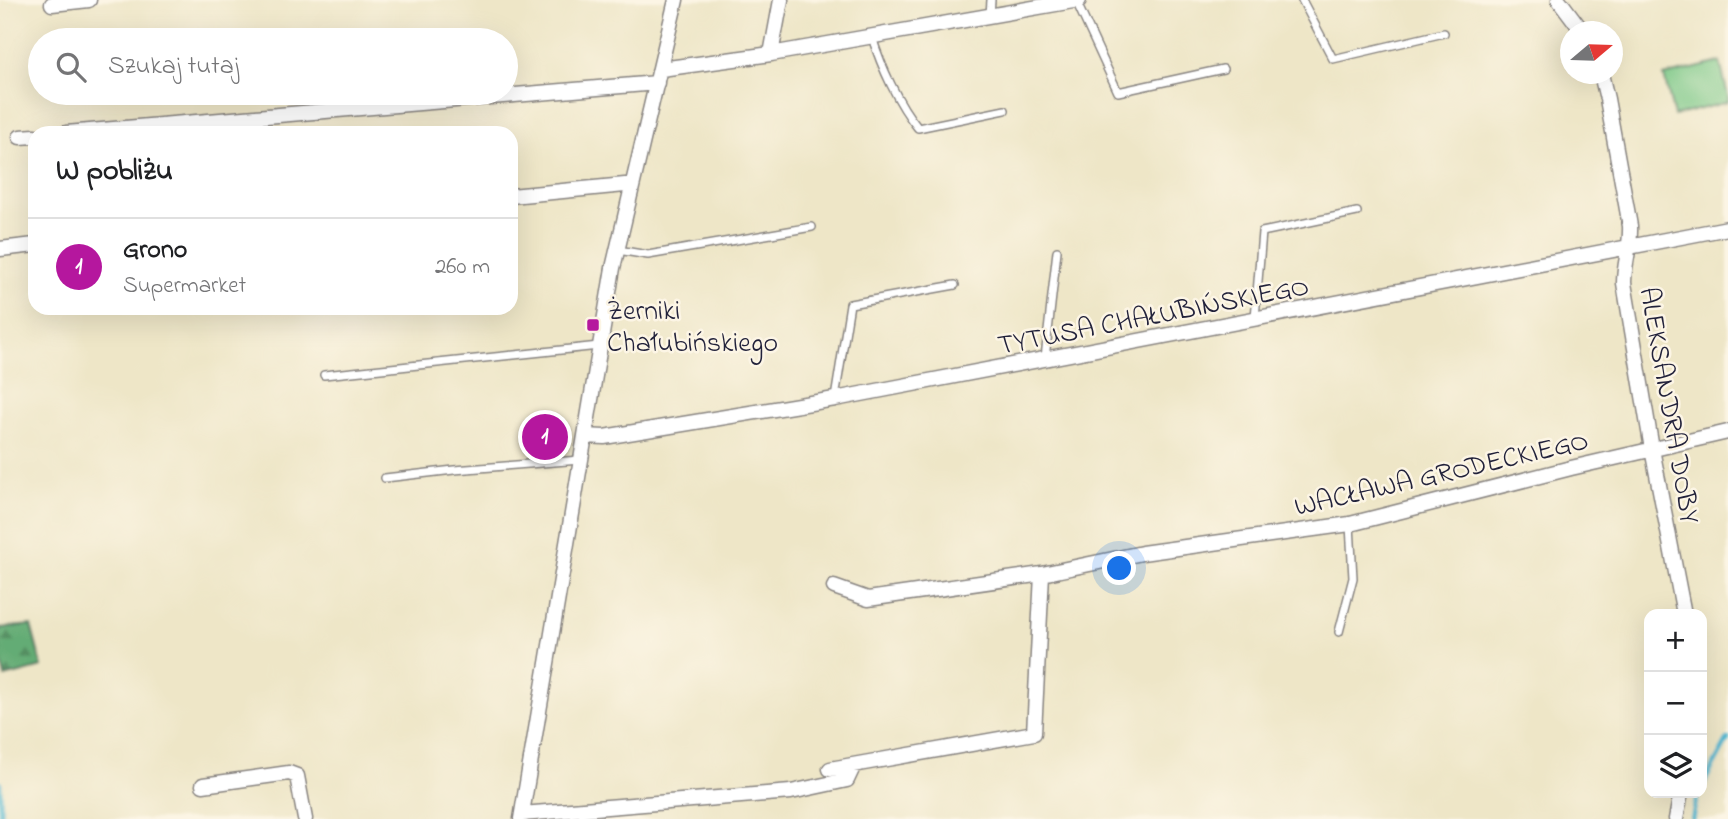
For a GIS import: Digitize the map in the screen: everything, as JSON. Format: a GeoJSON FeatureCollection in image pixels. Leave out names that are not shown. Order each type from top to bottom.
{"type":"FeatureCollection","features":[{"type":"Feature","properties":{"kind":"street"},"geometry":{"type":"LineString","coordinates":[[52,4],[89,0]]}},
{"type":"Feature","properties":{"kind":"street"},"geometry":{"type":"LineString","coordinates":[[676,0],[617,250],[521,816],[791,792],[847,780],[854,765]]}},
{"type":"Feature","properties":{"kind":"street"},"geometry":{"type":"LineString","coordinates":[[771,54],[781,0]]}},
{"type":"Feature","properties":{"kind":"street"},"geometry":{"type":"LineString","coordinates":[[518,90],[659,76],[872,36],[990,8],[1077,0]]}},
{"type":"Feature","properties":{"kind":"street"},"geometry":{"type":"LineString","coordinates":[[1559,0],[1575,21]]}},
{"type":"Feature","properties":{"kind":"street","name":"ALEKSANDRA DOBY"},"geometry":{"type":"LineString","coordinates":[[1603,84],[1630,226],[1624,283],[1683,609]]}},
{"type":"Feature","properties":{"kind":"street"},"geometry":{"type":"LineString","coordinates":[[139,126],[357,105]]}},
{"type":"Feature","properties":{"kind":"street"},"geometry":{"type":"LineString","coordinates":[[518,196],[632,186]]}},
{"type":"Feature","properties":{"kind":"street","name":"TYTUSA CHAŁUBIŃSKIEGO"},"geometry":{"type":"LineString","coordinates":[[585,436],[604,436],[835,399],[1728,228]]}},
{"type":"Feature","properties":{"kind":"street"},"geometry":{"type":"LineString","coordinates":[[0,249],[28,246]]}},
{"type":"Feature","properties":{"kind":"street","name":"WACŁAWA GRODECKIEGO"},"geometry":{"type":"LineString","coordinates":[[834,587],[868,599],[1041,574],[1142,554],[1350,524],[1728,432]]}},
{"type":"Feature","properties":{"kind":"street"},"geometry":{"type":"LineString","coordinates":[[830,769],[1034,733],[1041,574]]}},
{"type":"Feature","properties":{"kind":"street"},"geometry":{"type":"LineString","coordinates":[[203,785],[289,773],[298,776],[304,819]]}},
{"type":"Feature","properties":{"kind":"street"},"geometry":{"type":"LineString","coordinates":[[1676,819],[1680,798]]}},
{"type":"Feature","properties":{"kind":"lane"},"geometry":{"type":"LineString","coordinates":[[1077,0],[1118,92],[1223,69]]}},
{"type":"Feature","properties":{"kind":"lane"},"geometry":{"type":"LineString","coordinates":[[1303,0],[1333,59],[1444,33]]}},
{"type":"Feature","properties":{"kind":"lane"},"geometry":{"type":"LineString","coordinates":[[872,36],[879,58],[909,117],[918,128],[1005,110]]}},
{"type":"Feature","properties":{"kind":"lane"},"geometry":{"type":"LineString","coordinates":[[1255,319],[1262,232],[1357,212]]}},
{"type":"Feature","properties":{"kind":"lane"},"geometry":{"type":"LineString","coordinates":[[617,250],[648,255],[812,227]]}},
{"type":"Feature","properties":{"kind":"lane"},"geometry":{"type":"LineString","coordinates":[[1045,359],[1057,251]]}},
{"type":"Feature","properties":{"kind":"lane"},"geometry":{"type":"LineString","coordinates":[[835,399],[850,304],[955,285]]}},
{"type":"Feature","properties":{"kind":"lane"},"geometry":{"type":"LineString","coordinates":[[324,375],[600,346]]}},
{"type":"Feature","properties":{"kind":"lane"},"geometry":{"type":"LineString","coordinates":[[385,478],[581,460]]}},
{"type":"Feature","properties":{"kind":"lane"},"geometry":{"type":"LineString","coordinates":[[1339,632],[1353,578],[1350,524]]}},
{"type":"Feature","properties":{"kind":"green space"},"geometry":{"type":"Polygon","coordinates":[[[1720,62],[1728,102],[1674,116],[1664,76],[1720,62]]]}},
{"type":"Feature","properties":{"kind":"green space"},"geometry":{"type":"Polygon","coordinates":[[[31,625],[42,667],[5,677],[0,657],[0,628],[31,625]]]}},
{"type":"Feature","properties":{"kind":"waterway"},"geometry":{"type":"LineString","coordinates":[[1707,778],[1728,739]]}},
{"type":"Feature","properties":{"kind":"waterway"},"geometry":{"type":"LineString","coordinates":[[0,783],[1,819]]}},
{"type":"Feature","properties":{"kind":"waterway"},"geometry":{"type":"LineString","coordinates":[[1692,819],[1697,798]]}},
{"type":"Feature","properties":{"kind":"place","name":"Żerniki Chałubińskiego"},"geometry":{"type":"Point","coordinates":[593,325]}},
{"type":"Feature","properties":{"kind":"place","name":"Grono"},"geometry":{"type":"Point","coordinates":[545,437]}}]}
